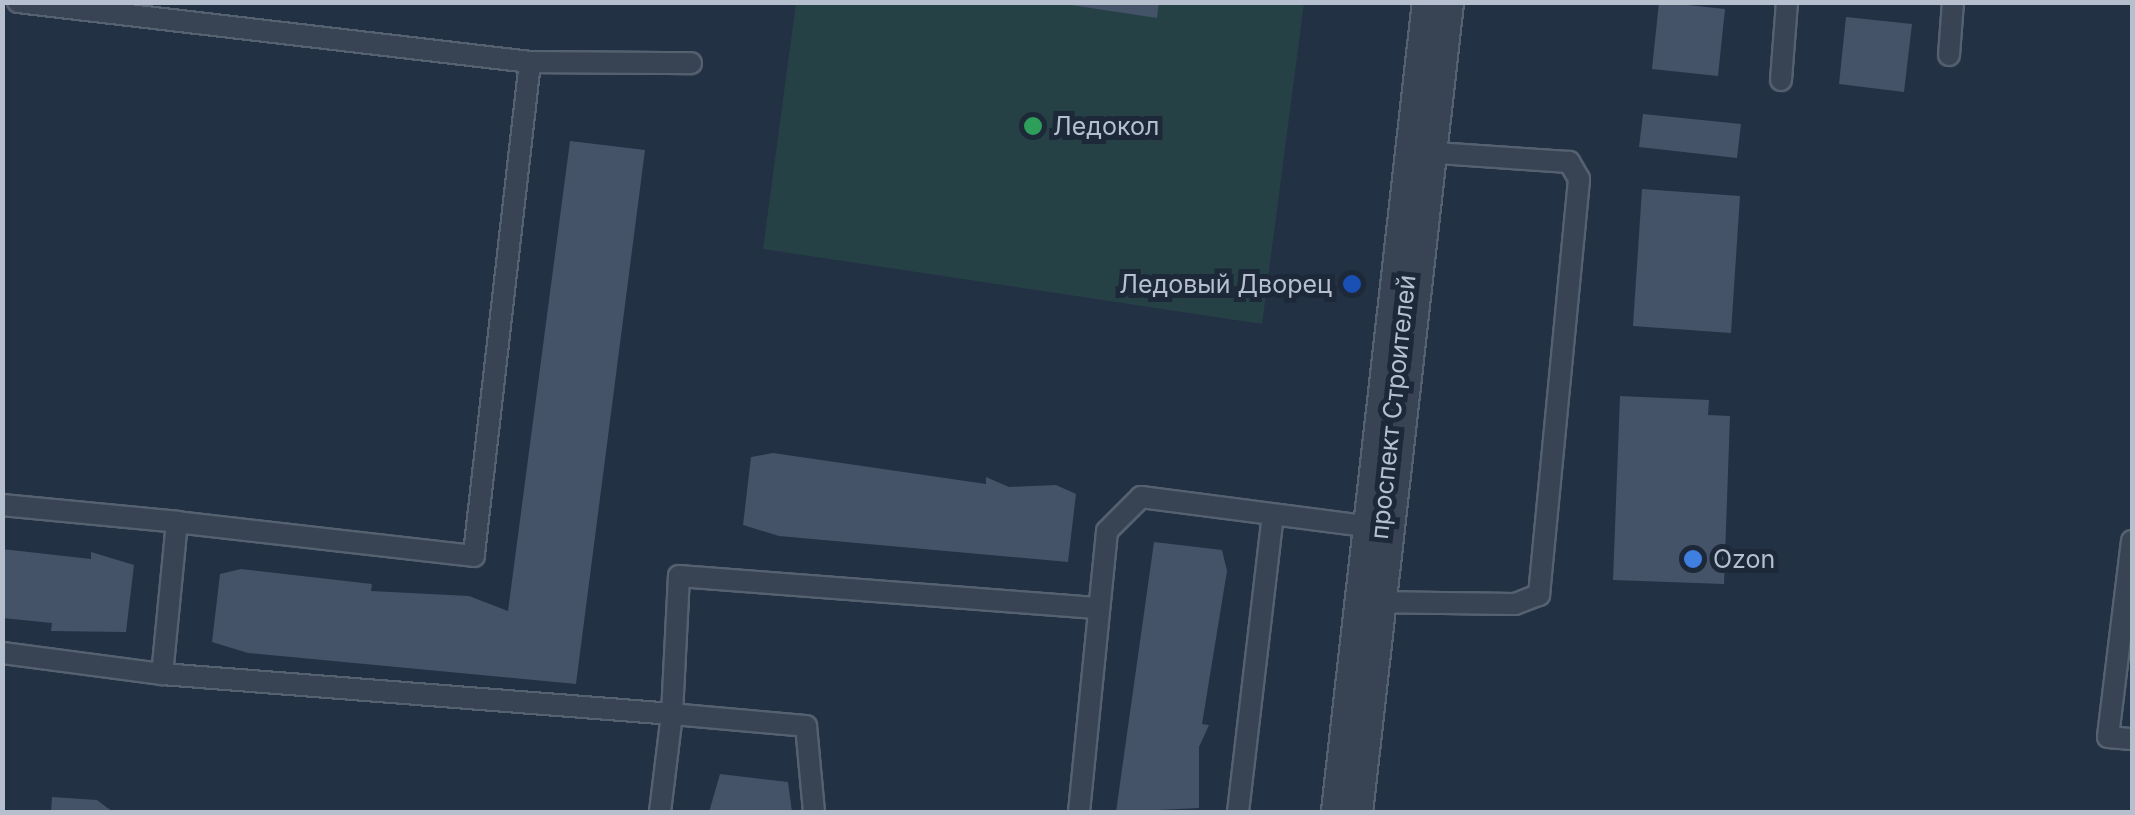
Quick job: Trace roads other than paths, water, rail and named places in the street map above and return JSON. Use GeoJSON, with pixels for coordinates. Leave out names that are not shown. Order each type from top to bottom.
{"type":"FeatureCollection","features":[{"type":"Feature","properties":{"kind":"street","name":"проспект Строителей"},"geometry":{"type":"LineString","coordinates":[[1348,812],[1438,2]]}},
{"type":"Feature","properties":{"kind":"lane"},"geometry":{"type":"LineString","coordinates":[[18,2],[530,62],[691,63]]}},
{"type":"Feature","properties":{"kind":"lane"},"geometry":{"type":"LineString","coordinates":[[1781,80],[1787,2]]}},
{"type":"Feature","properties":{"kind":"lane"},"geometry":{"type":"LineString","coordinates":[[1948,54],[1953,2]]}},
{"type":"Feature","properties":{"kind":"lane"},"geometry":{"type":"LineString","coordinates":[[2,504],[474,556],[530,62]]}},
{"type":"Feature","properties":{"kind":"lane"},"geometry":{"type":"LineString","coordinates":[[1371,602],[1515,604],[1538,595],[1579,179],[1568,162],[1421,152]]}},
{"type":"Feature","properties":{"kind":"lane"},"geometry":{"type":"LineString","coordinates":[[1079,812],[1107,531],[1142,497],[1380,528]]}},
{"type":"Feature","properties":{"kind":"lane"},"geometry":{"type":"LineString","coordinates":[[1238,812],[1273,516]]}},
{"type":"Feature","properties":{"kind":"lane"},"geometry":{"type":"LineString","coordinates":[[162,674],[177,522]]}},
{"type":"Feature","properties":{"kind":"lane"},"geometry":{"type":"LineString","coordinates":[[2132,541],[2108,737],[2132,739]]}},
{"type":"Feature","properties":{"kind":"lane"},"geometry":{"type":"LineString","coordinates":[[660,812],[672,714],[679,576],[1099,608]]}},
{"type":"Feature","properties":{"kind":"lane"},"geometry":{"type":"LineString","coordinates":[[2,654],[162,674],[806,726],[814,812]]}},
{"type":"Feature","properties":{"kind":"place","name":"Ледокол"},"geometry":{"type":"Point","coordinates":[1033,126]}},
{"type":"Feature","properties":{"kind":"place","name":"Ледовый Дворец"},"geometry":{"type":"Point","coordinates":[1352,284]}},
{"type":"Feature","properties":{"kind":"place","name":"Ozon"},"geometry":{"type":"Point","coordinates":[1693,559]}}]}
